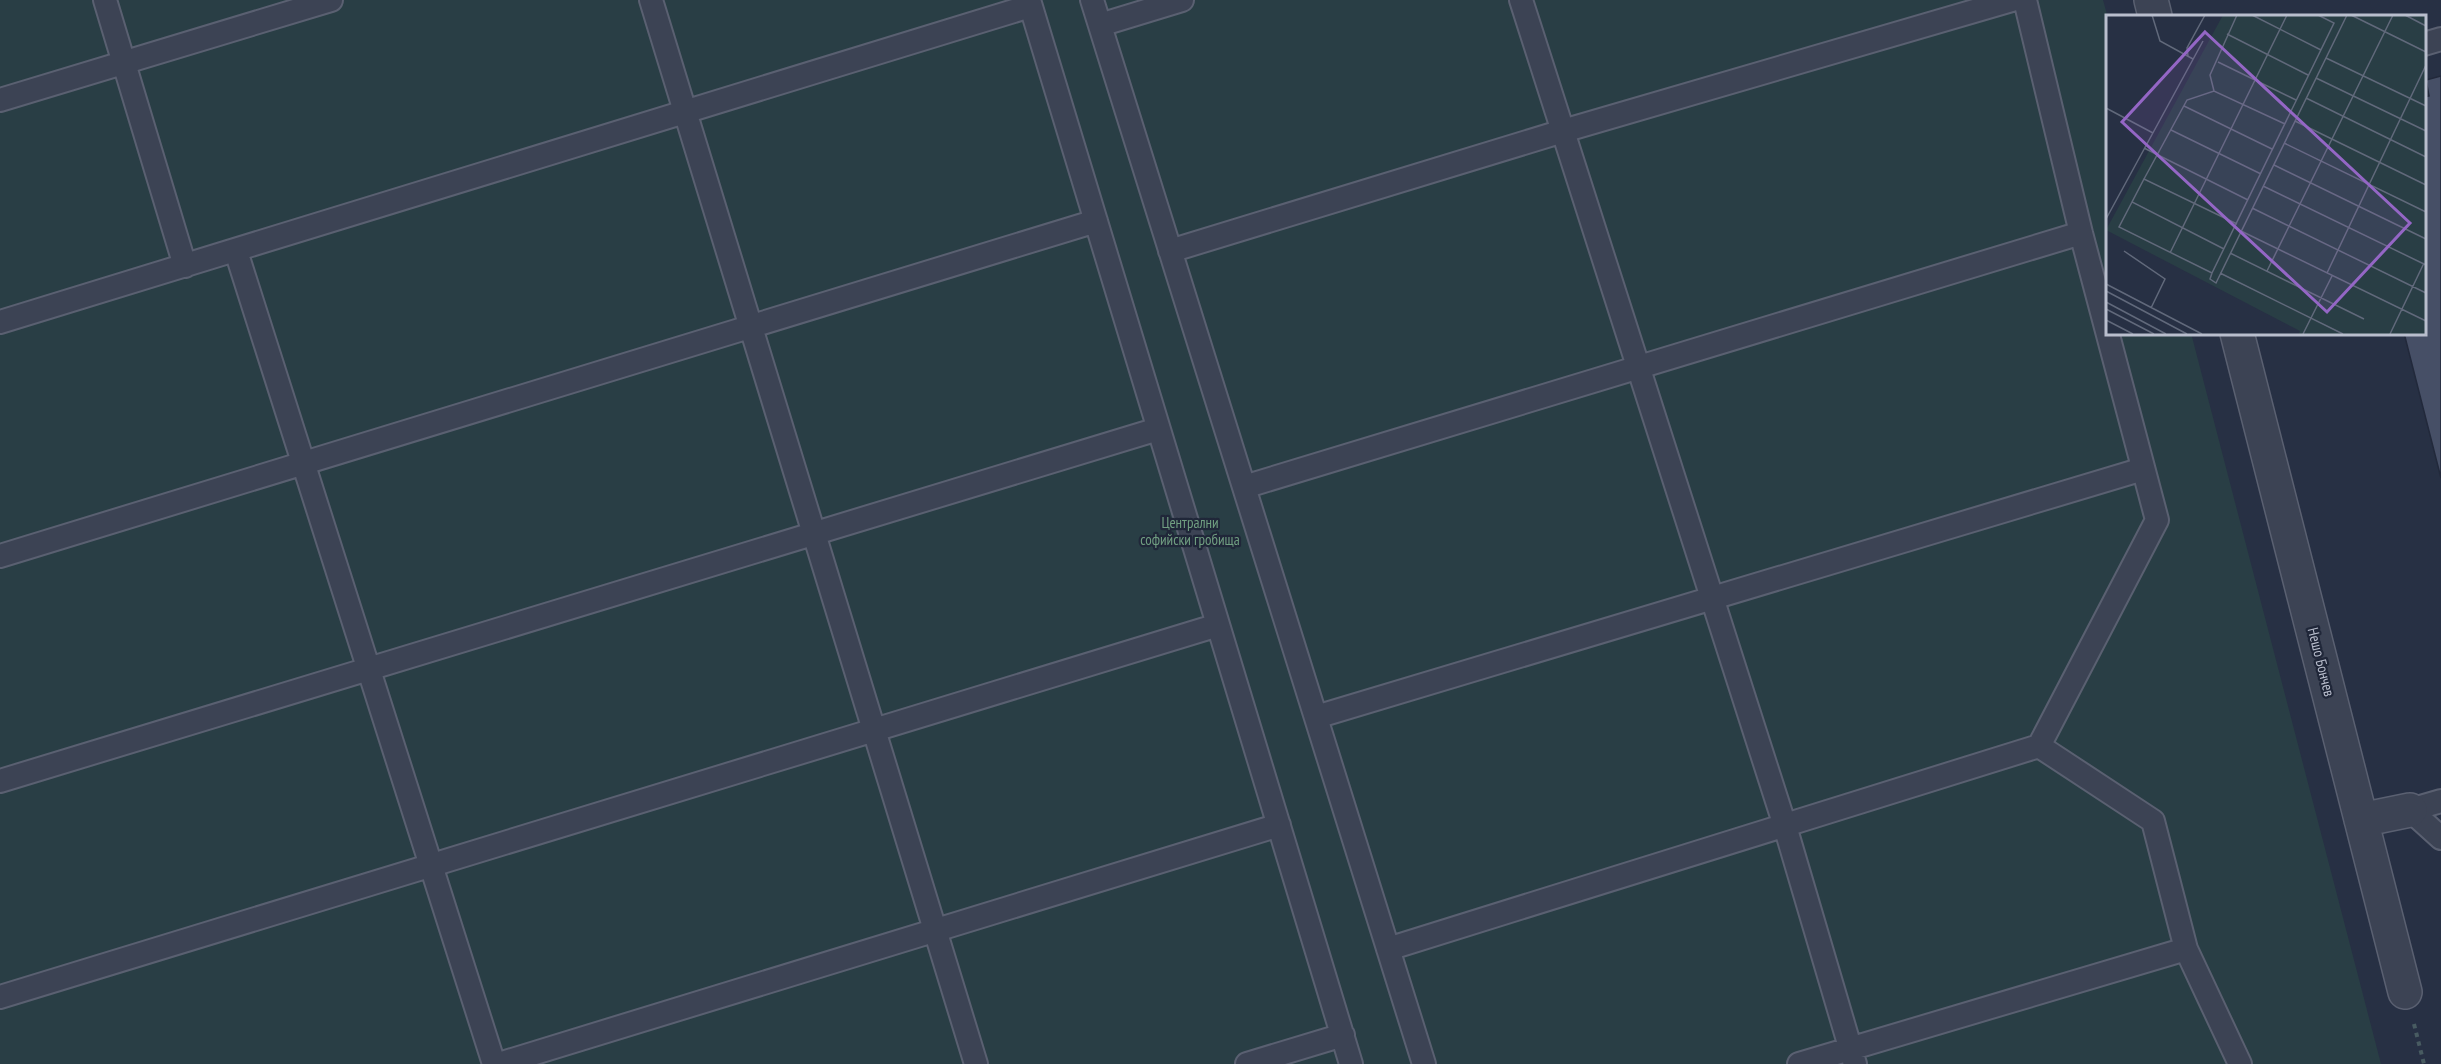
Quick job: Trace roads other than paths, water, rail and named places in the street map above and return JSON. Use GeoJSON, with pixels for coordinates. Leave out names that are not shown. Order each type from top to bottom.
{"type":"FeatureCollection","features":[{"type":"Feature","properties":{"kind":"street"},"geometry":{"type":"LineString","coordinates":[[2151,0],[2155,15]]}},
{"type":"Feature","properties":{"kind":"street","name":"Нешо Бончев"},"geometry":{"type":"LineString","coordinates":[[2236,334],[2405,992]]}},
{"type":"Feature","properties":{"kind":"street"},"geometry":{"type":"LineString","coordinates":[[2361,820],[2410,810]]}},
{"type":"Feature","properties":{"kind":"lane"},"geometry":{"type":"LineString","coordinates":[[105,0],[185,266]]}},
{"type":"Feature","properties":{"kind":"lane"},"geometry":{"type":"LineString","coordinates":[[0,100],[331,0]]}},
{"type":"Feature","properties":{"kind":"lane"},"geometry":{"type":"LineString","coordinates":[[651,0],[976,1064]]}},
{"type":"Feature","properties":{"kind":"lane"},"geometry":{"type":"LineString","coordinates":[[1092,0],[1424,1064]]}},
{"type":"Feature","properties":{"kind":"lane"},"geometry":{"type":"LineString","coordinates":[[1100,25],[1182,0]]}},
{"type":"Feature","properties":{"kind":"lane"},"geometry":{"type":"LineString","coordinates":[[1521,0],[1785,826],[1852,1056]]}},
{"type":"Feature","properties":{"kind":"lane"},"geometry":{"type":"LineString","coordinates":[[1170,251],[1563,131],[2012,0]]}},
{"type":"Feature","properties":{"kind":"lane"},"geometry":{"type":"LineString","coordinates":[[2025,0],[2106,327]]}},
{"type":"Feature","properties":{"kind":"lane"},"geometry":{"type":"LineString","coordinates":[[0,322],[685,112],[1030,3],[1351,1064]]}},
{"type":"Feature","properties":{"kind":"lane"},"geometry":{"type":"LineString","coordinates":[[2426,43],[2441,39]]}},
{"type":"Feature","properties":{"kind":"lane"},"geometry":{"type":"LineString","coordinates":[[0,556],[1096,221]]}},
{"type":"Feature","properties":{"kind":"lane"},"geometry":{"type":"LineString","coordinates":[[1244,487],[2081,233]]}},
{"type":"Feature","properties":{"kind":"lane"},"geometry":{"type":"LineString","coordinates":[[236,251],[494,1064]]}},
{"type":"Feature","properties":{"kind":"lane"},"geometry":{"type":"LineString","coordinates":[[1388,949],[2039,746],[2157,520],[2108,334]]}},
{"type":"Feature","properties":{"kind":"lane"},"geometry":{"type":"LineString","coordinates":[[0,781],[1158,429]]}},
{"type":"Feature","properties":{"kind":"lane"},"geometry":{"type":"LineString","coordinates":[[1316,717],[2144,469]]}},
{"type":"Feature","properties":{"kind":"lane"},"geometry":{"type":"LineString","coordinates":[[0,998],[1218,626]]}},
{"type":"Feature","properties":{"kind":"lane"},"geometry":{"type":"LineString","coordinates":[[2039,746],[2154,821],[2186,949],[2240,1064]]}},
{"type":"Feature","properties":{"kind":"lane"},"geometry":{"type":"LineString","coordinates":[[2410,810],[2441,801]]}},
{"type":"Feature","properties":{"kind":"lane"},"geometry":{"type":"LineString","coordinates":[[2410,810],[2441,838]]}},
{"type":"Feature","properties":{"kind":"lane"},"geometry":{"type":"LineString","coordinates":[[498,1064],[1279,825]]}},
{"type":"Feature","properties":{"kind":"lane"},"geometry":{"type":"LineString","coordinates":[[1799,1064],[1852,1056],[2186,949]]}},
{"type":"Feature","properties":{"kind":"lane"},"geometry":{"type":"LineString","coordinates":[[1247,1064],[1342,1035]]}},
{"type":"Feature","properties":{"kind":"park label","name":"Централни софийски гробища"},"geometry":{"type":"Point","coordinates":[1190,532]}}]}
